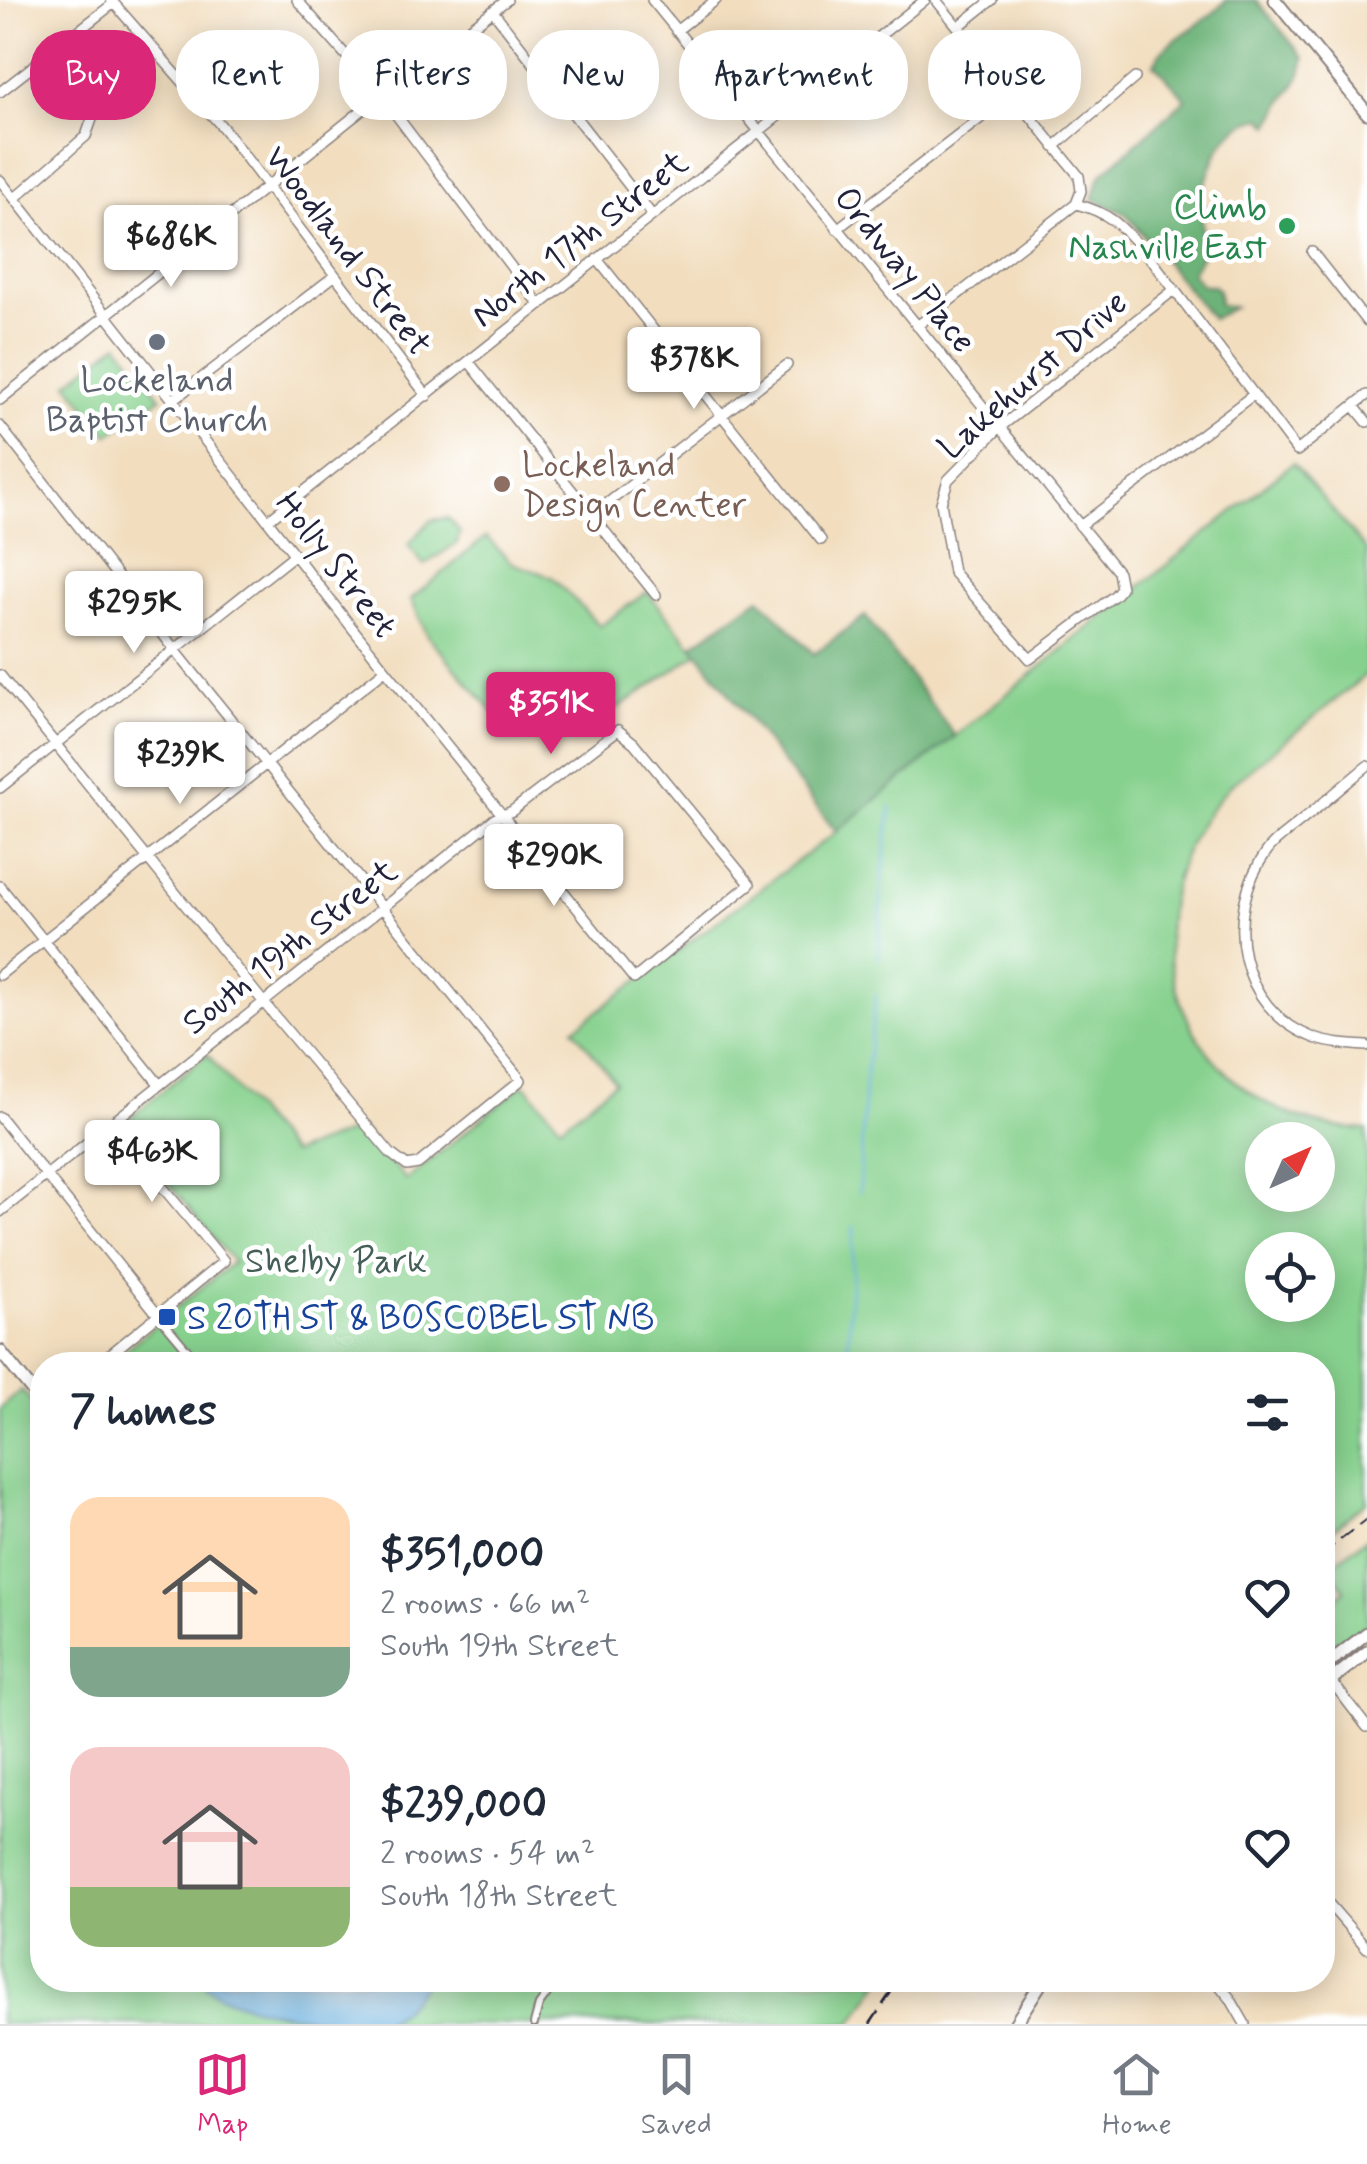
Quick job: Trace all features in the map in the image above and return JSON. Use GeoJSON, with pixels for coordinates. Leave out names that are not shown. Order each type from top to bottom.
{"type":"FeatureCollection","features":[{"type":"Feature","properties":{"kind":"street"},"geometry":{"type":"LineString","coordinates":[[297,0],[339,49]]}},
{"type":"Feature","properties":{"kind":"street","name":"Ordway Place"},"geometry":{"type":"LineString","coordinates":[[652,0],[1118,572]]}},
{"type":"Feature","properties":{"kind":"street"},"geometry":{"type":"LineString","coordinates":[[676,30],[716,0]]}},
{"type":"Feature","properties":{"kind":"street","name":"North 17th Street"},"geometry":{"type":"LineString","coordinates":[[268,520],[925,0]]}},
{"type":"Feature","properties":{"kind":"street"},"geometry":{"type":"LineString","coordinates":[[936,0],[958,28],[992,0]]}},
{"type":"Feature","properties":{"kind":"street"},"geometry":{"type":"LineString","coordinates":[[1275,0],[1367,113]]}},
{"type":"Feature","properties":{"kind":"street"},"geometry":{"type":"LineString","coordinates":[[0,92],[112,1]]}},
{"type":"Feature","properties":{"kind":"street","name":"Woodland Street"},"geometry":{"type":"LineString","coordinates":[[112,1],[136,30]]}},
{"type":"Feature","properties":{"kind":"street"},"geometry":{"type":"LineString","coordinates":[[466,30],[500,4],[652,215]]}},
{"type":"Feature","properties":{"kind":"street","name":"Woodland Street"},"geometry":{"type":"LineString","coordinates":[[156,53],[224,129],[427,396]]}},
{"type":"Feature","properties":{"kind":"street"},"geometry":{"type":"LineString","coordinates":[[1054,147],[1136,78]]}},
{"type":"Feature","properties":{"kind":"street"},"geometry":{"type":"LineString","coordinates":[[14,198],[86,136],[92,120]]}},
{"type":"Feature","properties":{"kind":"street"},"geometry":{"type":"LineString","coordinates":[[0,400],[351,120]]}},
{"type":"Feature","properties":{"kind":"street"},"geometry":{"type":"LineString","coordinates":[[398,120],[540,305]]}},
{"type":"Feature","properties":{"kind":"street"},"geometry":{"type":"LineString","coordinates":[[838,229],[978,120]]}},
{"type":"Feature","properties":{"kind":"street"},"geometry":{"type":"LineString","coordinates":[[916,326],[1076,204],[1082,183],[1033,120]]}},
{"type":"Feature","properties":{"kind":"street","name":"Holly Street"},"geometry":{"type":"LineString","coordinates":[[0,180],[634,979]]}},
{"type":"Feature","properties":{"kind":"street"},"geometry":{"type":"LineString","coordinates":[[1076,204],[1105,212],[1151,259],[1298,451],[1367,396]]}},
{"type":"Feature","properties":{"kind":"street"},"geometry":{"type":"LineString","coordinates":[[1312,252],[1367,322]]}},
{"type":"Feature","properties":{"kind":"street"},"geometry":{"type":"LineString","coordinates":[[597,259],[821,540]]}},
{"type":"Feature","properties":{"kind":"street"},"geometry":{"type":"LineString","coordinates":[[173,400],[333,276]]}},
{"type":"Feature","properties":{"kind":"street","name":"Lakehurst Drive"},"geometry":{"type":"LineString","coordinates":[[1118,572],[1121,588],[1115,595],[1030,660],[953,572],[941,503],[948,480],[1000,428],[1174,290]]}},
{"type":"Feature","properties":{"kind":"street","name":"Woodland Street"},"geometry":{"type":"LineString","coordinates":[[468,362],[656,595]]}},
{"type":"Feature","properties":{"kind":"street"},"geometry":{"type":"LineString","coordinates":[[592,515],[787,364]]}},
{"type":"Feature","properties":{"kind":"street"},"geometry":{"type":"LineString","coordinates":[[1080,526],[1253,395]]}},
{"type":"Feature","properties":{"kind":"street"},"geometry":{"type":"LineString","coordinates":[[1354,406],[1367,422]]}},
{"type":"Feature","properties":{"kind":"street"},"geometry":{"type":"LineString","coordinates":[[0,426],[174,650],[522,1080],[422,1162],[406,1166],[363,1125],[0,675]]}},
{"type":"Feature","properties":{"kind":"street"},"geometry":{"type":"LineString","coordinates":[[0,788],[294,554]]}},
{"type":"Feature","properties":{"kind":"street"},"geometry":{"type":"LineString","coordinates":[[0,975],[385,670]]}},
{"type":"Feature","properties":{"kind":"street","name":"South 19th Street"},"geometry":{"type":"LineString","coordinates":[[0,1212],[494,819],[618,730],[634,742],[750,884],[634,979]]}},
{"type":"Feature","properties":{"kind":"street"},"geometry":{"type":"LineString","coordinates":[[1367,766],[1268,848],[1244,902],[1239,932],[1244,964],[1256,986],[1291,1026],[1338,1044],[1367,1046]]}},
{"type":"Feature","properties":{"kind":"street"},"geometry":{"type":"LineString","coordinates":[[0,886],[159,1084]]}},
{"type":"Feature","properties":{"kind":"street"},"geometry":{"type":"LineString","coordinates":[[0,1117],[189,1352]]}},
{"type":"Feature","properties":{"kind":"street"},"geometry":{"type":"LineString","coordinates":[[110,1124],[224,1261],[112,1352]]}},
{"type":"Feature","properties":{"kind":"street"},"geometry":{"type":"LineString","coordinates":[[0,1351],[30,1388]]}},
{"type":"Feature","properties":{"kind":"street"},"geometry":{"type":"LineString","coordinates":[[1335,1658],[1367,1633]]}},
{"type":"Feature","properties":{"kind":"street"},"geometry":{"type":"LineString","coordinates":[[1335,1678],[1367,1652]]}},
{"type":"Feature","properties":{"kind":"street"},"geometry":{"type":"LineString","coordinates":[[1335,1693],[1367,1728]]}},
{"type":"Feature","properties":{"kind":"street"},"geometry":{"type":"LineString","coordinates":[[1335,1911],[1367,1948]]}},
{"type":"Feature","properties":{"kind":"street"},"geometry":{"type":"LineString","coordinates":[[534,2024],[539,2005],[548,1992]]}},
{"type":"Feature","properties":{"kind":"street"},"geometry":{"type":"LineString","coordinates":[[1015,2024],[1035,1992]]}},
{"type":"Feature","properties":{"kind":"street"},"geometry":{"type":"LineString","coordinates":[[1225,1992],[1246,2024]]}},
{"type":"Feature","properties":{"kind":"green space"},"geometry":{"type":"Polygon","coordinates":[[[1226,0],[1256,0],[1304,58],[1299,78],[1270,125],[1262,118],[1235,130],[1219,150],[1208,175],[1199,203],[1206,207],[1202,255],[1191,273],[1202,285],[1214,286],[1219,305],[1234,307],[1212,319],[1126,214],[1093,199],[1100,176],[1186,99],[1154,64],[1159,55],[1226,0]]]}},
{"type":"Feature","properties":{"kind":"green space"},"geometry":{"type":"Polygon","coordinates":[[[118,343],[161,398],[108,435],[68,383],[118,343]]]}},
{"type":"Feature","properties":{"kind":"green space","name":"Shelby Park"},"geometry":{"type":"Polygon","coordinates":[[[1293,463],[1367,551],[1367,674],[1231,785],[1193,837],[1173,894],[1169,951],[1182,1005],[1209,1053],[1249,1092],[1303,1119],[1320,1122],[1245,1122],[1245,1212],[1335,1212],[1335,1124],[1367,1130],[1367,1502],[1335,1527],[1335,1352],[122,1352],[233,1262],[121,1125],[207,1054],[291,1154],[361,1128],[406,1180],[524,1084],[561,1126],[615,1082],[574,1029],[836,832],[1293,463]]]}},
{"type":"Feature","properties":{"kind":"green space"},"geometry":{"type":"Polygon","coordinates":[[[448,518],[460,532],[457,543],[424,565],[408,545],[431,520],[448,518]]]}},
{"type":"Feature","properties":{"kind":"green space"},"geometry":{"type":"Polygon","coordinates":[[[486,537],[512,563],[552,577],[600,626],[647,592],[698,653],[620,707],[571,708],[538,726],[512,734],[428,636],[411,599],[486,537]]]}},
{"type":"Feature","properties":{"kind":"green space"},"geometry":{"type":"Polygon","coordinates":[[[760,598],[814,654],[865,616],[955,736],[836,832],[692,645],[760,598]]]}},
{"type":"Feature","properties":{"kind":"green space"},"geometry":{"type":"Polygon","coordinates":[[[22,1390],[30,1400],[30,1992],[873,1992],[852,2024],[0,2024],[0,1409],[22,1390]]]}},
{"type":"Feature","properties":{"kind":"green space"},"geometry":{"type":"Polygon","coordinates":[[[1367,1538],[1367,1624],[1335,1649],[1335,1599],[1345,1590],[1335,1576],[1335,1562],[1367,1538]]]}},
{"type":"Feature","properties":{"kind":"water"},"geometry":{"type":"Polygon","coordinates":[[[216,1992],[418,1992],[395,2015],[381,2022],[285,2014],[216,1992]]]}},
{"type":"Feature","properties":{"kind":"waterway"},"geometry":{"type":"LineString","coordinates":[[879,959],[881,890],[891,807]]}},
{"type":"Feature","properties":{"kind":"waterway"},"geometry":{"type":"LineString","coordinates":[[859,1192],[865,1084],[876,995]]}},
{"type":"Feature","properties":{"kind":"waterway"},"geometry":{"type":"LineString","coordinates":[[848,1352],[854,1227]]}},
{"type":"Feature","properties":{"kind":"railway"},"geometry":{"type":"LineString","coordinates":[[1335,1544],[1367,1519]]}},
{"type":"Feature","properties":{"kind":"railway"},"geometry":{"type":"LineString","coordinates":[[870,2024],[891,1992]]}},
{"type":"Feature","properties":{"kind":"place","name":"Climb Nashville East"},"geometry":{"type":"Point","coordinates":[1287,226]}},
{"type":"Feature","properties":{"kind":"place","name":"Lockeland Baptist Church"},"geometry":{"type":"Point","coordinates":[157,342]}},
{"type":"Feature","properties":{"kind":"place","name":"Lockeland Design Center"},"geometry":{"type":"Point","coordinates":[502,484]}},
{"type":"Feature","properties":{"kind":"place","name":"S 20TH ST & BOSCOBEL ST NB"},"geometry":{"type":"Point","coordinates":[167,1317]}}]}
